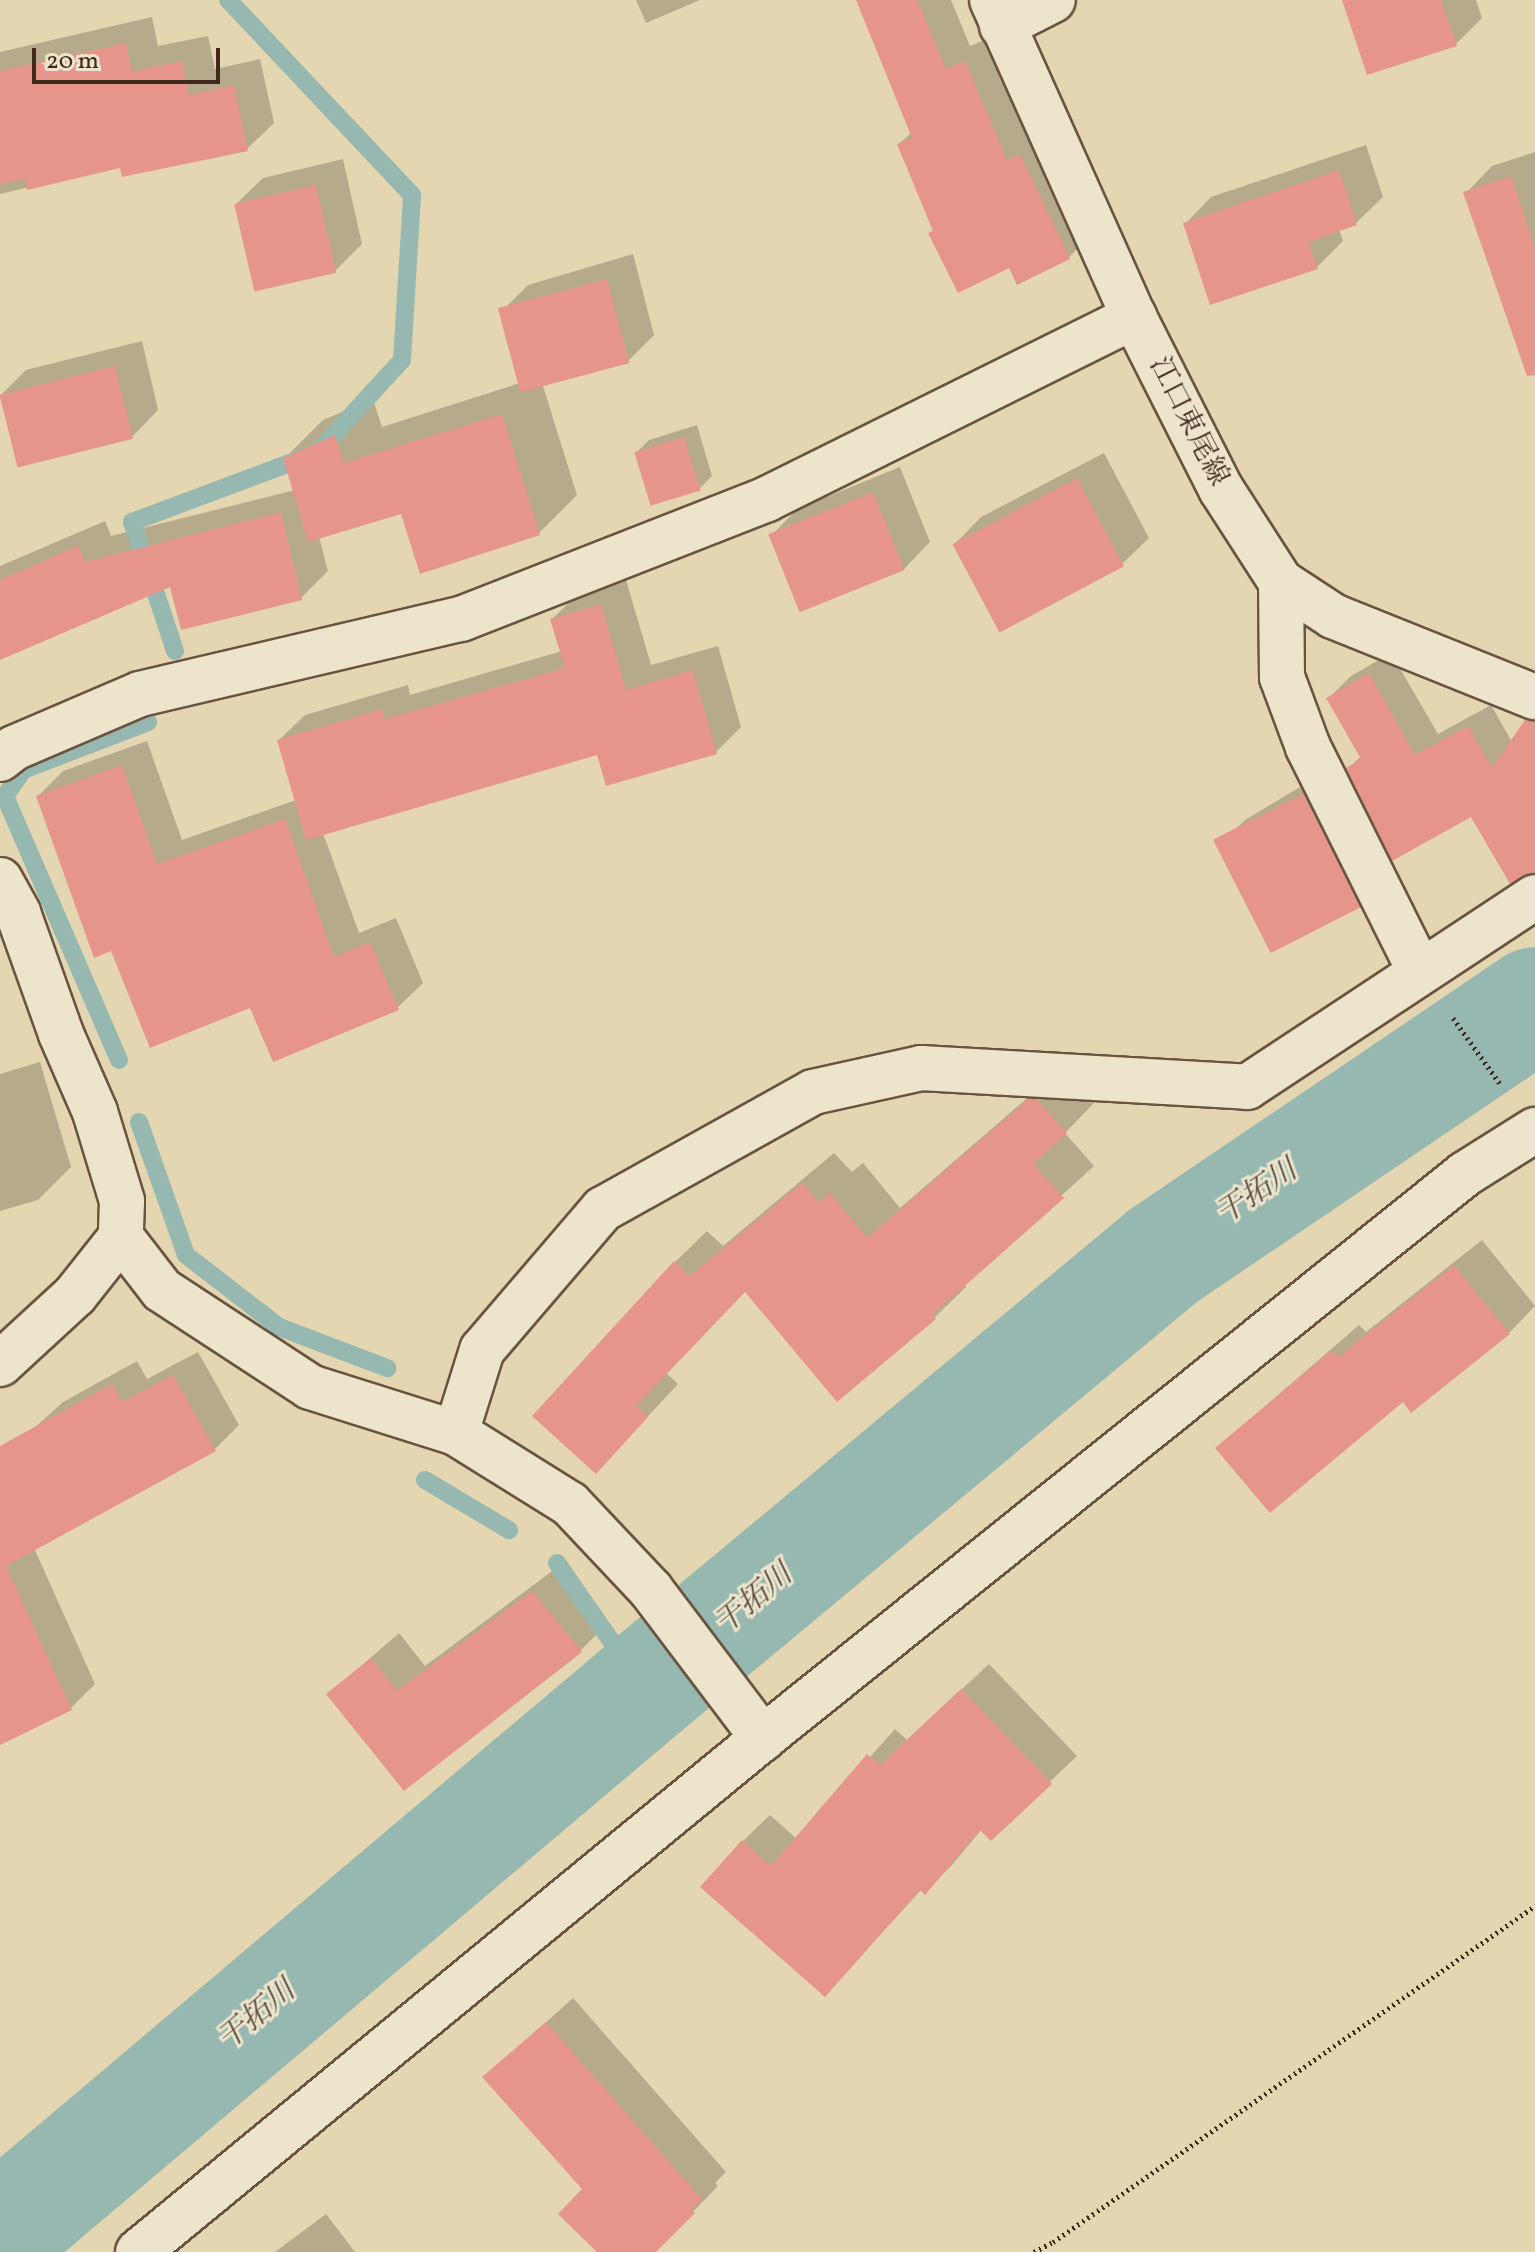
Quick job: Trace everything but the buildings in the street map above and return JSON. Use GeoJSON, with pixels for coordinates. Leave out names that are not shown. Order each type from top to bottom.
{"type":"FeatureCollection","features":[{"type":"Feature","properties":{"kind":"street"},"geometry":{"type":"LineString","coordinates":[[997,13],[1053,0]]}},
{"type":"Feature","properties":{"kind":"street","name":"江口東尾線"},"geometry":{"type":"LineString","coordinates":[[997,13],[1134,317],[1221,489],[1281,582],[1333,616],[1535,697]]}},
{"type":"Feature","properties":{"kind":"street"},"geometry":{"type":"LineString","coordinates":[[0,759],[14,748],[140,694],[461,619],[767,499],[1134,317]]}},
{"type":"Feature","properties":{"kind":"street"},"geometry":{"type":"LineString","coordinates":[[1281,582],[1282,677],[1308,747],[1420,972]]}},
{"type":"Feature","properties":{"kind":"street"},"geometry":{"type":"LineString","coordinates":[[0,880],[18,913],[61,1034],[95,1112],[122,1201],[121,1237],[75,1295],[0,1364]]}},
{"type":"Feature","properties":{"kind":"street"},"geometry":{"type":"LineString","coordinates":[[456,1433],[482,1350],[603,1209],[813,1092],[921,1068],[1247,1087],[1535,897]]}},
{"type":"Feature","properties":{"kind":"street"},"geometry":{"type":"LineString","coordinates":[[138,2252],[763,1738],[1465,1174],[1535,1130]]}},
{"type":"Feature","properties":{"kind":"street"},"geometry":{"type":"LineString","coordinates":[[121,1237],[162,1290],[310,1387],[456,1433],[570,1504],[651,1590],[763,1738]]}},
{"type":"Feature","properties":{"kind":"path"},"geometry":{"type":"LineString","coordinates":[[1420,972],[1504,1088]]}},
{"type":"Feature","properties":{"kind":"path"},"geometry":{"type":"LineString","coordinates":[[1034,2252],[1066,2233],[1535,1906]]}},
{"type":"Feature","properties":{"kind":"waterway"},"geometry":{"type":"LineString","coordinates":[[175,651],[132,522],[317,453],[402,360],[412,195],[228,0]]}},
{"type":"Feature","properties":{"kind":"waterway"},"geometry":{"type":"LineString","coordinates":[[119,1060],[5,796],[23,770],[148,722]]}},
{"type":"Feature","properties":{"kind":"waterway","name":"干拓川"},"geometry":{"type":"LineString","coordinates":[[0,2232],[644,1688],[1163,1256],[1535,1004]]}},
{"type":"Feature","properties":{"kind":"waterway"},"geometry":{"type":"LineString","coordinates":[[139,1122],[186,1255],[279,1327],[387,1368]]}},
{"type":"Feature","properties":{"kind":"waterway"},"geometry":{"type":"LineString","coordinates":[[425,1480],[509,1530]]}},
{"type":"Feature","properties":{"kind":"waterway"},"geometry":{"type":"LineString","coordinates":[[557,1563],[644,1688]]}}]}
